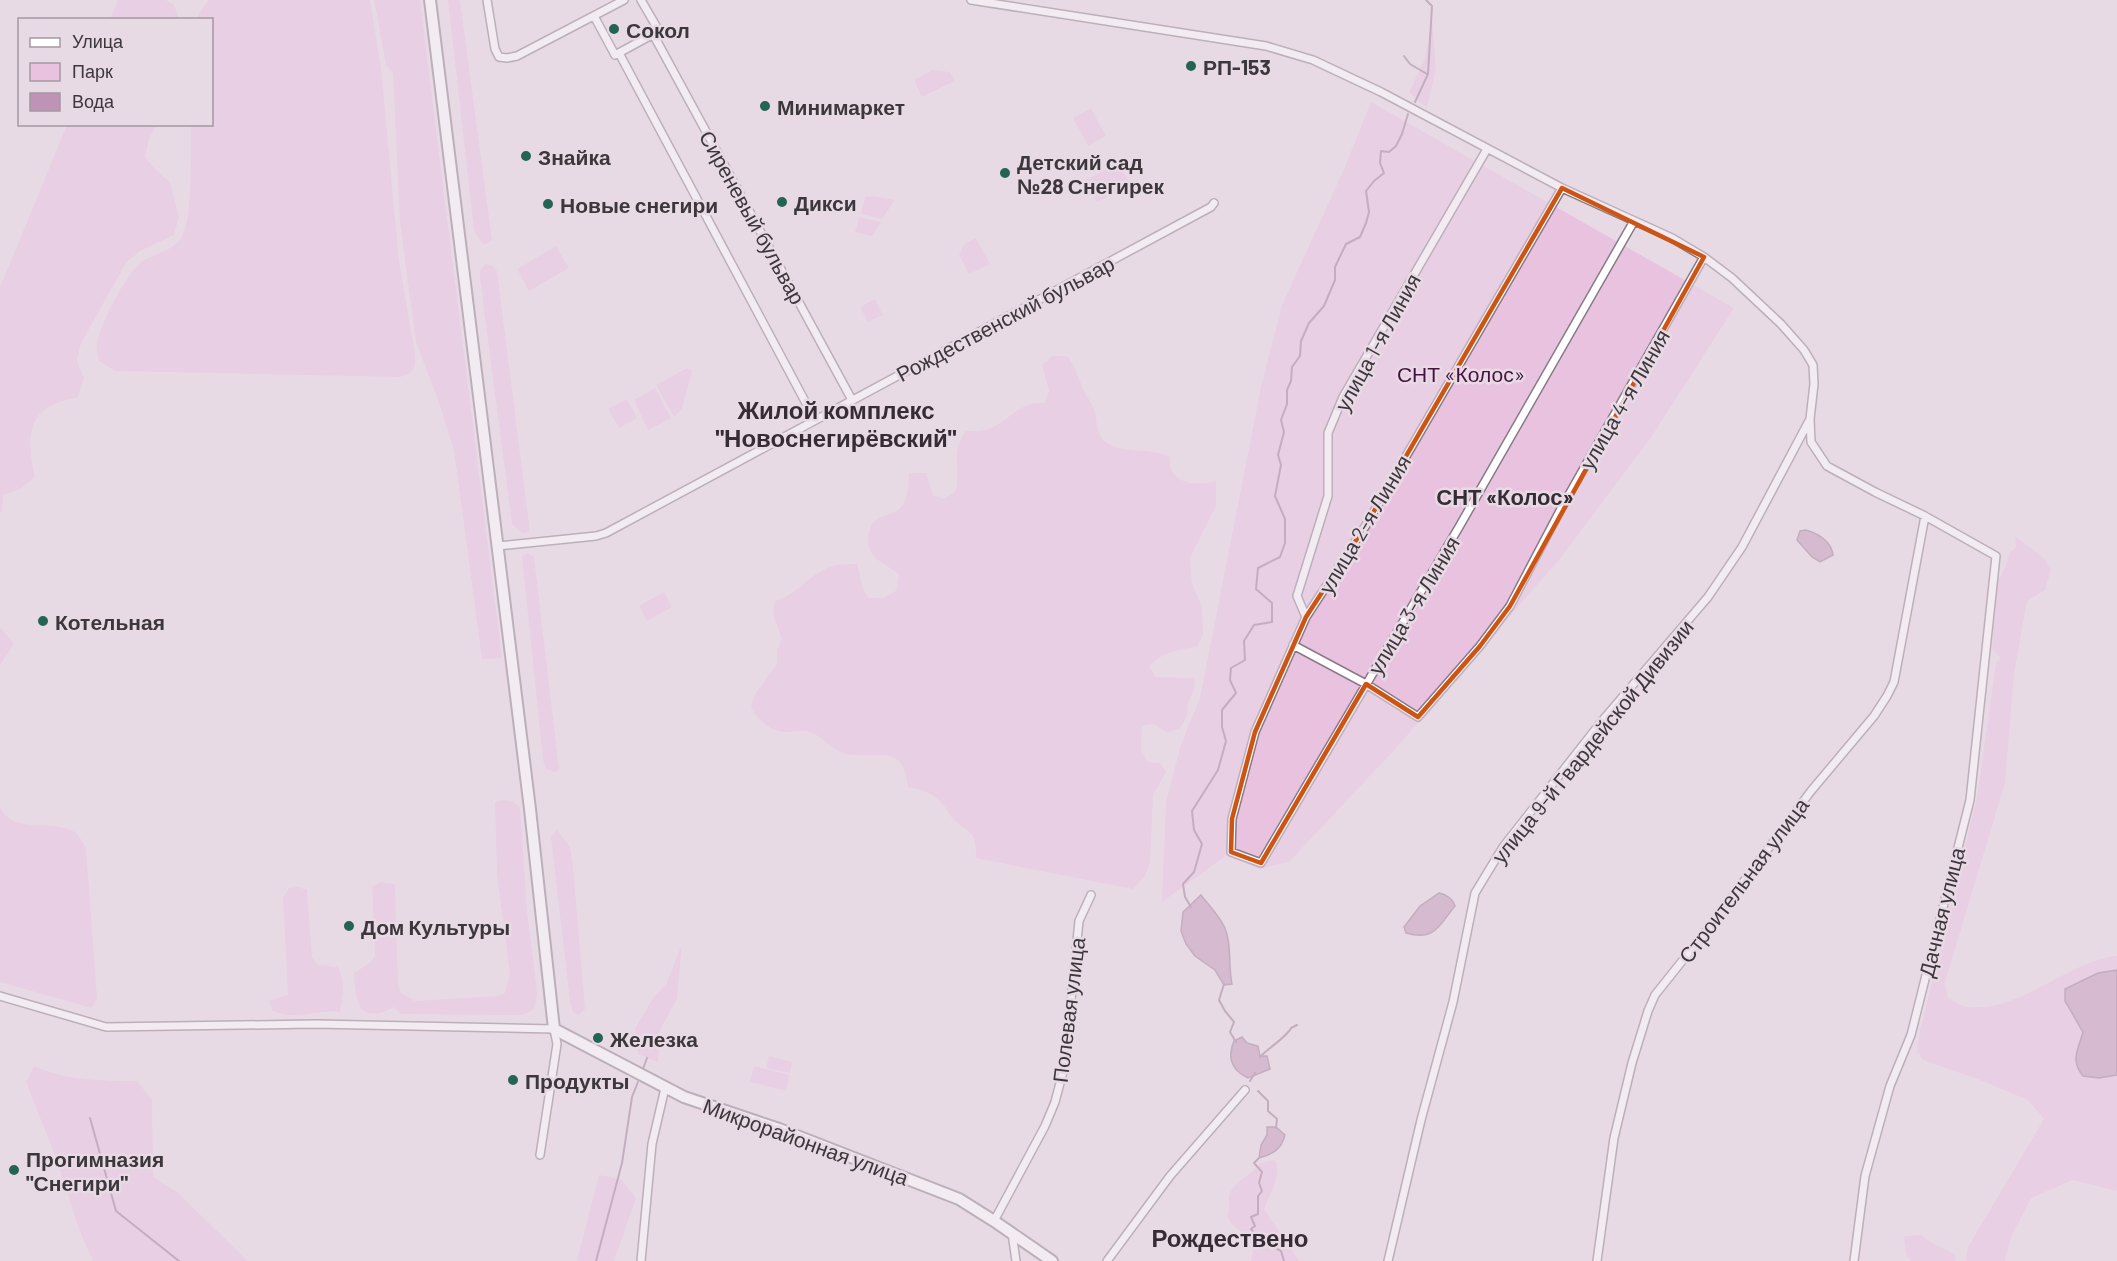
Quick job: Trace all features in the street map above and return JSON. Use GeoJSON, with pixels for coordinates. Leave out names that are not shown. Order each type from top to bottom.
{"type":"FeatureCollection","features":[{"type":"Feature","properties":{"kind":"street"},"geometry":{"type":"LineString","coordinates":[[430,0],[557,1044],[540,1155]]}},
{"type":"Feature","properties":{"kind":"street"},"geometry":{"type":"LineString","coordinates":[[487,0],[495,49],[499,57],[507,58],[517,56],[624,0]]}},
{"type":"Feature","properties":{"kind":"street","name":"Сиреневый бульвар"},"geometry":{"type":"LineString","coordinates":[[641,0],[852,400]]}},
{"type":"Feature","properties":{"kind":"street"},"geometry":{"type":"LineString","coordinates":[[970,0],[1266,46],[1313,60],[1382,92],[1562,188],[1672,238],[1704,256],[1732,278],[1781,324],[1804,350],[1813,365],[1811,441],[1827,466],[1925,516]]}},
{"type":"Feature","properties":{"kind":"street","name":"Сиреневый бульвар"},"geometry":{"type":"LineString","coordinates":[[594,16],[617,54],[815,420]]}},
{"type":"Feature","properties":{"kind":"street"},"geometry":{"type":"LineString","coordinates":[[617,54],[656,32]]}},
{"type":"Feature","properties":{"kind":"street","name":"улица 1-я Линия"},"geometry":{"type":"LineString","coordinates":[[1306,617],[1297,596],[1328,496],[1328,433],[1343,397],[1487,149]]}},
{"type":"Feature","properties":{"kind":"street","name":"улица 2-я Линия"},"geometry":{"type":"LineString","coordinates":[[1262,863],[1231,852],[1232,819],[1255,732],[1293,645],[1306,617],[1366,525],[1562,188]]}},
{"type":"Feature","properties":{"kind":"street","name":"Рождественский бульвар"},"geometry":{"type":"LineString","coordinates":[[498,546],[606,533],[1211,207],[1214,203]]}},
{"type":"Feature","properties":{"kind":"street","name":"улица 3-я Линия"},"geometry":{"type":"LineString","coordinates":[[1262,863],[1459,527],[1634,221]]}},
{"type":"Feature","properties":{"kind":"street","name":"улица 4-я Линия"},"geometry":{"type":"LineString","coordinates":[[1366,684],[1418,717],[1480,645],[1510,606],[1562,507],[1704,256]]}},
{"type":"Feature","properties":{"kind":"street","name":"улица 9-й Гвардейской Дивизии"},"geometry":{"type":"LineString","coordinates":[[1388,1261],[1421,1120],[1453,1002],[1475,892],[1503,848],[1602,721],[1708,597],[1742,547],[1810,419]]}},
{"type":"Feature","properties":{"kind":"street","name":"Дачная улица"},"geometry":{"type":"LineString","coordinates":[[1854,1261],[1865,1176],[1890,1086],[1911,1035],[1970,800],[1996,556],[1925,516]]}},
{"type":"Feature","properties":{"kind":"street","name":"Строительная улица"},"geometry":{"type":"LineString","coordinates":[[1597,1261],[1614,1138],[1632,1063],[1654,995],[1718,916],[1811,791],[1874,716],[1887,696],[1894,682],[1925,516]]}},
{"type":"Feature","properties":{"kind":"street"},"geometry":{"type":"LineString","coordinates":[[1293,645],[1366,684]]}},
{"type":"Feature","properties":{"kind":"street","name":"Полевая улица"},"geometry":{"type":"LineString","coordinates":[[994,1221],[1045,1126],[1055,1102],[1064,1068],[1079,921],[1091,895]]}},
{"type":"Feature","properties":{"kind":"street"},"geometry":{"type":"LineString","coordinates":[[0,996],[106,1027],[315,1024],[554,1029]]}},
{"type":"Feature","properties":{"kind":"street","name":"Микрорайонная улица"},"geometry":{"type":"LineString","coordinates":[[554,1029],[665,1088],[959,1198],[1052,1261]]}},
{"type":"Feature","properties":{"kind":"street"},"geometry":{"type":"LineString","coordinates":[[641,1261],[652,1144],[665,1088]]}},
{"type":"Feature","properties":{"kind":"street"},"geometry":{"type":"LineString","coordinates":[[1107,1261],[1170,1176],[1245,1090]]}},
{"type":"Feature","properties":{"kind":"street"},"geometry":{"type":"LineString","coordinates":[[1012,1233],[1016,1261]]}},
{"type":"Feature","properties":{"kind":"highlighted area"},"geometry":{"type":"Polygon","coordinates":[[[1562,188],[1704,257],[1510,606],[1480,646],[1418,717],[1366,684],[1261,863],[1231,852],[1232,819],[1255,732],[1306,617],[1366,525],[1562,188]]]}},
{"type":"Feature","properties":{"kind":"green space"},"geometry":{"type":"Polygon","coordinates":[[[118,0],[166,0],[174,5],[179,18],[110,18],[118,0]]]}},
{"type":"Feature","properties":{"kind":"green space"},"geometry":{"type":"Polygon","coordinates":[[[209,0],[370,0],[381,68],[399,261],[415,354],[412,372],[400,377],[115,371],[99,361],[97,345],[99,334],[128,278],[141,262],[175,245],[183,235],[186,225],[190,197],[191,126],[213,126],[213,18],[197,18],[209,0]]]}},
{"type":"Feature","properties":{"kind":"green space"},"geometry":{"type":"Polygon","coordinates":[[[374,0],[420,0],[502,658],[482,659],[454,450],[416,342],[400,223],[393,73],[386,65],[374,0]]]}},
{"type":"Feature","properties":{"kind":"green space"},"geometry":{"type":"Polygon","coordinates":[[[448,0],[460,0],[492,240],[484,245],[474,231],[448,0]]]}},
{"type":"Feature","properties":{"kind":"green space"},"geometry":{"type":"Polygon","coordinates":[[[1432,19],[1436,68],[1427,108],[1409,92],[1425,59],[1432,19]]]}},
{"type":"Feature","properties":{"kind":"green space"},"geometry":{"type":"Polygon","coordinates":[[[932,70],[950,72],[955,81],[922,97],[914,80],[932,70]]]}},
{"type":"Feature","properties":{"kind":"green space","name":"СНТ «Колос»"},"geometry":{"type":"Polygon","coordinates":[[[1371,102],[1734,308],[1652,436],[1563,555],[1398,746],[1290,861],[1259,869],[1227,855],[1162,902],[1166,802],[1181,744],[1200,698],[1261,387],[1282,305],[1344,169],[1371,102]]]}},
{"type":"Feature","properties":{"kind":"green space"},"geometry":{"type":"Polygon","coordinates":[[[1091,108],[1106,136],[1088,146],[1073,118],[1091,108]]]}},
{"type":"Feature","properties":{"kind":"green space"},"geometry":{"type":"Polygon","coordinates":[[[67,126],[156,126],[149,139],[145,157],[170,182],[179,217],[174,235],[140,251],[126,263],[81,343],[77,361],[84,378],[78,397],[51,406],[37,417],[30,442],[35,477],[20,489],[3,495],[2,513],[0,512],[0,287],[67,126]]]}},
{"type":"Feature","properties":{"kind":"green space"},"geometry":{"type":"Polygon","coordinates":[[[1118,163],[1131,185],[1097,202],[1086,180],[1118,163]]]}},
{"type":"Feature","properties":{"kind":"green space"},"geometry":{"type":"Polygon","coordinates":[[[865,197],[895,200],[882,219],[861,214],[865,197]]]}},
{"type":"Feature","properties":{"kind":"green space"},"geometry":{"type":"Polygon","coordinates":[[[859,217],[881,222],[872,236],[855,232],[859,217]]]}},
{"type":"Feature","properties":{"kind":"green space"},"geometry":{"type":"Polygon","coordinates":[[[976,238],[990,264],[969,274],[959,255],[964,244],[976,238]]]}},
{"type":"Feature","properties":{"kind":"green space"},"geometry":{"type":"Polygon","coordinates":[[[556,246],[569,268],[529,291],[517,269],[556,246]]]}},
{"type":"Feature","properties":{"kind":"green space"},"geometry":{"type":"Polygon","coordinates":[[[485,264],[492,265],[497,271],[529,524],[529,531],[523,534],[512,524],[480,279],[480,270],[485,264]]]}},
{"type":"Feature","properties":{"kind":"green space"},"geometry":{"type":"Polygon","coordinates":[[[875,299],[883,315],[868,322],[860,307],[875,299]]]}},
{"type":"Feature","properties":{"kind":"green space"},"geometry":{"type":"Polygon","coordinates":[[[1052,356],[1067,356],[1070,360],[1093,407],[1103,440],[1115,447],[1155,452],[1170,457],[1172,471],[1186,482],[1198,484],[1216,481],[1216,506],[1190,558],[1192,584],[1202,606],[1203,635],[1197,647],[1165,654],[1149,667],[1156,677],[1195,678],[1194,691],[1188,702],[1187,717],[1180,728],[1167,733],[1154,724],[1142,726],[1141,750],[1148,762],[1160,763],[1166,772],[1153,795],[1150,863],[1144,877],[1133,889],[976,858],[975,841],[971,833],[952,818],[937,798],[908,787],[901,763],[895,758],[846,754],[836,750],[810,732],[777,731],[760,719],[751,707],[755,694],[777,664],[777,650],[782,639],[773,614],[775,601],[791,594],[817,573],[842,564],[857,564],[862,586],[869,598],[884,598],[897,590],[899,574],[878,560],[870,551],[868,538],[872,524],[903,504],[908,492],[909,473],[926,473],[933,495],[944,499],[956,491],[957,453],[961,438],[966,431],[988,429],[1021,408],[1044,403],[1049,391],[1042,365],[1052,356]]]}},
{"type":"Feature","properties":{"kind":"green space"},"geometry":{"type":"Polygon","coordinates":[[[687,368],[692,371],[682,409],[674,417],[656,385],[687,368]]]}},
{"type":"Feature","properties":{"kind":"green space"},"geometry":{"type":"Polygon","coordinates":[[[655,388],[671,418],[648,430],[634,400],[655,388]]]}},
{"type":"Feature","properties":{"kind":"green space"},"geometry":{"type":"Polygon","coordinates":[[[627,399],[637,418],[619,428],[608,409],[627,399]]]}},
{"type":"Feature","properties":{"kind":"green space"},"geometry":{"type":"Polygon","coordinates":[[[2015,536],[2044,558],[2051,570],[2045,590],[2027,601],[2014,674],[2005,783],[1945,982],[1948,998],[1966,1007],[1988,1006],[2025,995],[2079,967],[2117,956],[2117,970],[2098,973],[2065,989],[2065,1001],[2083,1032],[2075,1057],[2099,1078],[2117,1075],[2117,1191],[2073,1180],[2031,1198],[2011,1237],[2005,1261],[1966,1261],[1968,1247],[2044,1119],[2028,1100],[1923,1060],[1917,1051],[1977,798],[1996,663],[2001,658],[1992,649],[1996,586],[2009,553],[2016,547],[2015,536]]]}},
{"type":"Feature","properties":{"kind":"green space"},"geometry":{"type":"Polygon","coordinates":[[[528,553],[534,557],[559,769],[556,772],[546,769],[543,760],[522,556],[528,553]]]}},
{"type":"Feature","properties":{"kind":"green space"},"geometry":{"type":"Polygon","coordinates":[[[664,592],[672,607],[647,621],[639,606],[664,592]]]}},
{"type":"Feature","properties":{"kind":"green space"},"geometry":{"type":"Polygon","coordinates":[[[0,627],[14,644],[0,665],[0,627]]]}},
{"type":"Feature","properties":{"kind":"green space"},"geometry":{"type":"Polygon","coordinates":[[[513,801],[520,808],[527,910],[537,991],[534,1008],[528,1013],[519,1015],[401,1014],[394,1007],[373,1014],[366,1012],[358,1002],[354,973],[370,963],[375,956],[372,887],[380,882],[395,884],[400,992],[415,1001],[497,996],[505,993],[510,973],[497,875],[495,802],[513,801]]]}},
{"type":"Feature","properties":{"kind":"green space"},"geometry":{"type":"Polygon","coordinates":[[[0,807],[7,816],[24,824],[55,826],[75,832],[86,848],[97,998],[92,1008],[0,982],[0,807]]]}},
{"type":"Feature","properties":{"kind":"green space"},"geometry":{"type":"Polygon","coordinates":[[[557,830],[570,847],[573,866],[585,1009],[579,1015],[573,1012],[570,1002],[551,837],[557,830]]]}},
{"type":"Feature","properties":{"kind":"green space"},"geometry":{"type":"Polygon","coordinates":[[[298,887],[307,890],[312,957],[318,965],[338,967],[341,973],[343,989],[340,1012],[288,1015],[272,1010],[269,1001],[288,995],[283,898],[289,888],[298,887]]]}},
{"type":"Feature","properties":{"kind":"green space"},"geometry":{"type":"Polygon","coordinates":[[[682,944],[677,999],[660,1030],[658,1062],[638,1054],[635,1029],[653,998],[666,984],[682,944]]]}},
{"type":"Feature","properties":{"kind":"green space"},"geometry":{"type":"Polygon","coordinates":[[[769,1056],[792,1062],[790,1073],[766,1068],[769,1056]]]}},
{"type":"Feature","properties":{"kind":"green space"},"geometry":{"type":"Polygon","coordinates":[[[34,1066],[71,1077],[137,1081],[152,1100],[153,1177],[177,1192],[248,1261],[93,1261],[80,1232],[56,1158],[26,1082],[34,1066]]]}},
{"type":"Feature","properties":{"kind":"green space"},"geometry":{"type":"Polygon","coordinates":[[[754,1066],[790,1075],[786,1091],[750,1082],[754,1066]]]}},
{"type":"Feature","properties":{"kind":"green space"},"geometry":{"type":"Polygon","coordinates":[[[1275,1160],[1276,1178],[1264,1209],[1299,1261],[1251,1261],[1255,1243],[1235,1227],[1229,1219],[1229,1195],[1236,1184],[1260,1163],[1275,1160]]]}},
{"type":"Feature","properties":{"kind":"green space"},"geometry":{"type":"Polygon","coordinates":[[[599,1175],[621,1179],[636,1198],[614,1261],[577,1261],[599,1175]]]}},
{"type":"Feature","properties":{"kind":"green space"},"geometry":{"type":"Polygon","coordinates":[[[1922,1235],[1934,1244],[1955,1254],[1956,1261],[1911,1261],[1906,1254],[1904,1236],[1922,1235]]]}},
{"type":"Feature","properties":{"kind":"water"},"geometry":{"type":"Polygon","coordinates":[[[1806,530],[1824,539],[1833,555],[1820,562],[1812,557],[1797,540],[1800,531],[1806,530]]]}},
{"type":"Feature","properties":{"kind":"water"},"geometry":{"type":"Polygon","coordinates":[[[1439,893],[1449,897],[1455,906],[1441,925],[1424,935],[1406,933],[1404,927],[1420,906],[1439,893]]]}},
{"type":"Feature","properties":{"kind":"water"},"geometry":{"type":"Polygon","coordinates":[[[1201,895],[1226,931],[1232,984],[1224,985],[1215,970],[1195,956],[1186,944],[1181,931],[1183,912],[1201,895]]]}},
{"type":"Feature","properties":{"kind":"water"},"geometry":{"type":"Polygon","coordinates":[[[2117,970],[2117,1075],[2099,1078],[2083,1076],[2076,1060],[2083,1032],[2065,1001],[2065,989],[2098,973],[2117,970]]]}},
{"type":"Feature","properties":{"kind":"water"},"geometry":{"type":"Polygon","coordinates":[[[1242,1037],[1247,1043],[1258,1046],[1260,1056],[1267,1056],[1270,1069],[1248,1078],[1234,1067],[1231,1058],[1232,1047],[1234,1041],[1242,1037]]]}},
{"type":"Feature","properties":{"kind":"water"},"geometry":{"type":"Polygon","coordinates":[[[1267,1127],[1276,1127],[1285,1135],[1276,1151],[1259,1158],[1261,1145],[1267,1135],[1267,1127]]]}},
{"type":"Feature","properties":{"kind":"waterway"},"geometry":{"type":"LineString","coordinates":[[1415,102],[1428,74],[1432,6],[1426,0]]}},
{"type":"Feature","properties":{"kind":"waterway"},"geometry":{"type":"LineString","coordinates":[[1404,56],[1410,64],[1427,74]]}},
{"type":"Feature","properties":{"kind":"waterway"},"geometry":{"type":"LineString","coordinates":[[1191,907],[1185,897],[1183,884],[1194,872],[1202,844],[1194,830],[1192,811],[1218,770],[1226,741],[1222,727],[1222,710],[1236,693],[1230,680],[1231,668],[1245,660],[1244,641],[1254,625],[1272,622],[1272,603],[1256,589],[1258,568],[1280,557],[1285,543],[1285,519],[1275,496],[1281,465],[1278,455],[1284,432],[1281,420],[1287,404],[1287,390],[1291,381],[1292,367],[1300,356],[1301,341],[1309,323],[1324,306],[1335,280],[1335,267],[1346,244],[1360,237],[1366,223],[1369,212],[1366,191],[1384,173],[1380,163],[1381,151],[1389,152],[1396,146],[1408,114]]}},
{"type":"Feature","properties":{"kind":"waterway"},"geometry":{"type":"LineString","coordinates":[[1224,984],[1219,1000],[1234,1022],[1230,1032],[1236,1042]]}},
{"type":"Feature","properties":{"kind":"waterway"},"geometry":{"type":"LineString","coordinates":[[1260,1057],[1297,1025]]}},
{"type":"Feature","properties":{"kind":"waterway"},"geometry":{"type":"LineString","coordinates":[[643,1069],[647,1058]]}},
{"type":"Feature","properties":{"kind":"waterway"},"geometry":{"type":"LineString","coordinates":[[1250,1081],[1255,1073]]}},
{"type":"Feature","properties":{"kind":"waterway"},"geometry":{"type":"LineString","coordinates":[[596,1261],[622,1163],[632,1097],[638,1082]]}},
{"type":"Feature","properties":{"kind":"waterway"},"geometry":{"type":"LineString","coordinates":[[1258,1091],[1268,1101],[1268,1111],[1277,1119],[1276,1128]]}},
{"type":"Feature","properties":{"kind":"waterway"},"geometry":{"type":"LineString","coordinates":[[90,1118],[116,1211],[179,1261]]}},
{"type":"Feature","properties":{"kind":"waterway"},"geometry":{"type":"LineString","coordinates":[[1259,1158],[1254,1163],[1262,1172],[1259,1183],[1262,1191],[1258,1196],[1258,1214],[1251,1217],[1255,1226],[1251,1229],[1257,1237],[1266,1236],[1270,1245],[1281,1251],[1284,1261]]}},
{"type":"Feature","properties":{"kind":"place","name":"Сокол"},"geometry":{"type":"Point","coordinates":[614,29]}},
{"type":"Feature","properties":{"kind":"place","name":"РП-153"},"geometry":{"type":"Point","coordinates":[1191,66]}},
{"type":"Feature","properties":{"kind":"place","name":"Минимаркет"},"geometry":{"type":"Point","coordinates":[765,106]}},
{"type":"Feature","properties":{"kind":"place","name":"Знайка"},"geometry":{"type":"Point","coordinates":[526,156]}},
{"type":"Feature","properties":{"kind":"place","name":"Детский сад №28 Снегирек"},"geometry":{"type":"Point","coordinates":[1005,173]}},
{"type":"Feature","properties":{"kind":"place","name":"Дикси"},"geometry":{"type":"Point","coordinates":[782,202]}},
{"type":"Feature","properties":{"kind":"place","name":"Новые снегири"},"geometry":{"type":"Point","coordinates":[548,204]}},
{"type":"Feature","properties":{"kind":"place","name":"Котельная"},"geometry":{"type":"Point","coordinates":[43,621]}},
{"type":"Feature","properties":{"kind":"place","name":"Дом Культуры"},"geometry":{"type":"Point","coordinates":[349,926]}},
{"type":"Feature","properties":{"kind":"place","name":"Железка"},"geometry":{"type":"Point","coordinates":[598,1038]}},
{"type":"Feature","properties":{"kind":"place","name":"Продукты"},"geometry":{"type":"Point","coordinates":[513,1080]}},
{"type":"Feature","properties":{"kind":"place","name":"Прогимназия \"Снегири\""},"geometry":{"type":"Point","coordinates":[14,1170]}},
{"type":"Feature","properties":{"kind":"district","name":"Жилой комплекс \"Новоснегирёвский\""},"geometry":{"type":"Point","coordinates":[836,423]}},
{"type":"Feature","properties":{"kind":"district","name":"СНТ «Колос»"},"geometry":{"type":"Point","coordinates":[1505,496]}},
{"type":"Feature","properties":{"kind":"district","name":"Рождествено"},"geometry":{"type":"Point","coordinates":[1230,1237]}}]}
